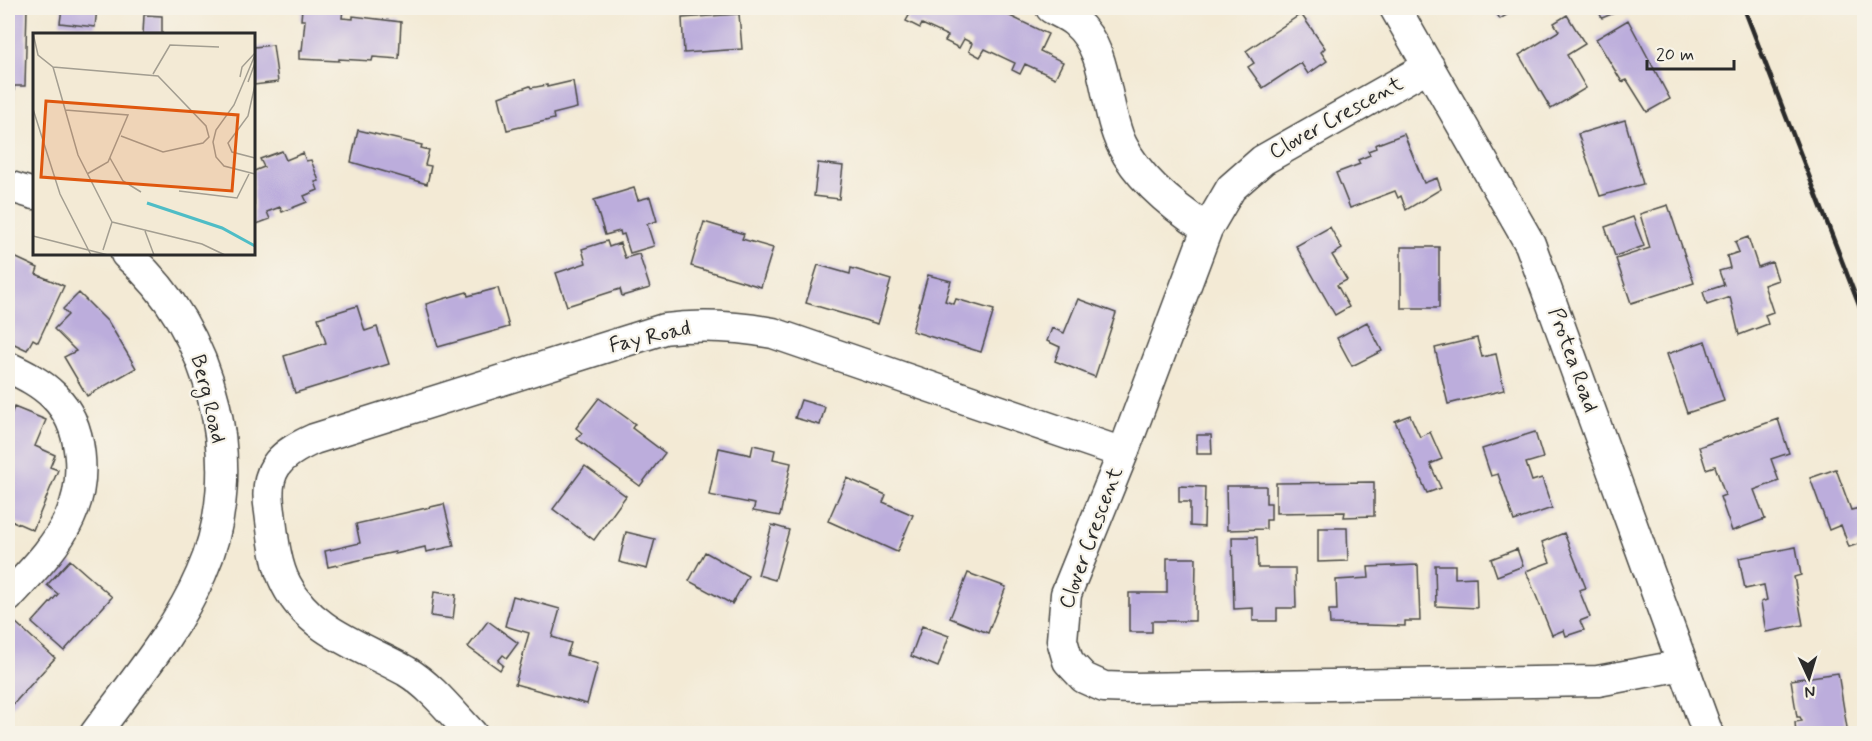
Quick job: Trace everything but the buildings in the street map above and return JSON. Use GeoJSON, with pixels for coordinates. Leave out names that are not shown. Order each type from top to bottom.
{"type":"FeatureCollection","features":[{"type":"Feature","properties":{"kind":"street"},"geometry":{"type":"LineString","coordinates":[[1051,8],[1074,21],[1088,37],[1098,58],[1110,114],[1122,146],[1140,171],[1178,210],[1207,229]]}},
{"type":"Feature","properties":{"kind":"street","name":"Protea Road"},"geometry":{"type":"LineString","coordinates":[[1395,8],[1530,244],[1707,734]]}},
{"type":"Feature","properties":{"kind":"street","name":"Clover Crescent"},"geometry":{"type":"LineString","coordinates":[[1429,66],[1263,160],[1231,188],[1207,229],[1123,453],[1066,594],[1062,640],[1068,661],[1084,678],[1104,687],[1598,681],[1683,665]]}},
{"type":"Feature","properties":{"kind":"street"},"geometry":{"type":"LineString","coordinates":[[8,186],[33,194]]}},
{"type":"Feature","properties":{"kind":"street","name":"Berg Road"},"geometry":{"type":"LineString","coordinates":[[95,734],[171,628],[201,574],[219,520],[222,459],[203,362],[180,315],[144,269],[127,255]]}},
{"type":"Feature","properties":{"kind":"street","name":"Fay Road"},"geometry":{"type":"LineString","coordinates":[[472,734],[408,672],[330,633],[303,609],[285,583],[267,500],[271,476],[279,459],[293,448],[314,439],[664,329],[708,325],[773,333],[1123,453]]}},
{"type":"Feature","properties":{"kind":"street"},"geometry":{"type":"LineString","coordinates":[[8,367],[31,377],[56,397],[72,424],[80,458],[80,475],[70,517],[58,538],[8,597]]}},
{"type":"Feature","properties":{"kind":"railway"},"geometry":{"type":"LineString","coordinates":[[1744,8],[1864,318]]}}]}
